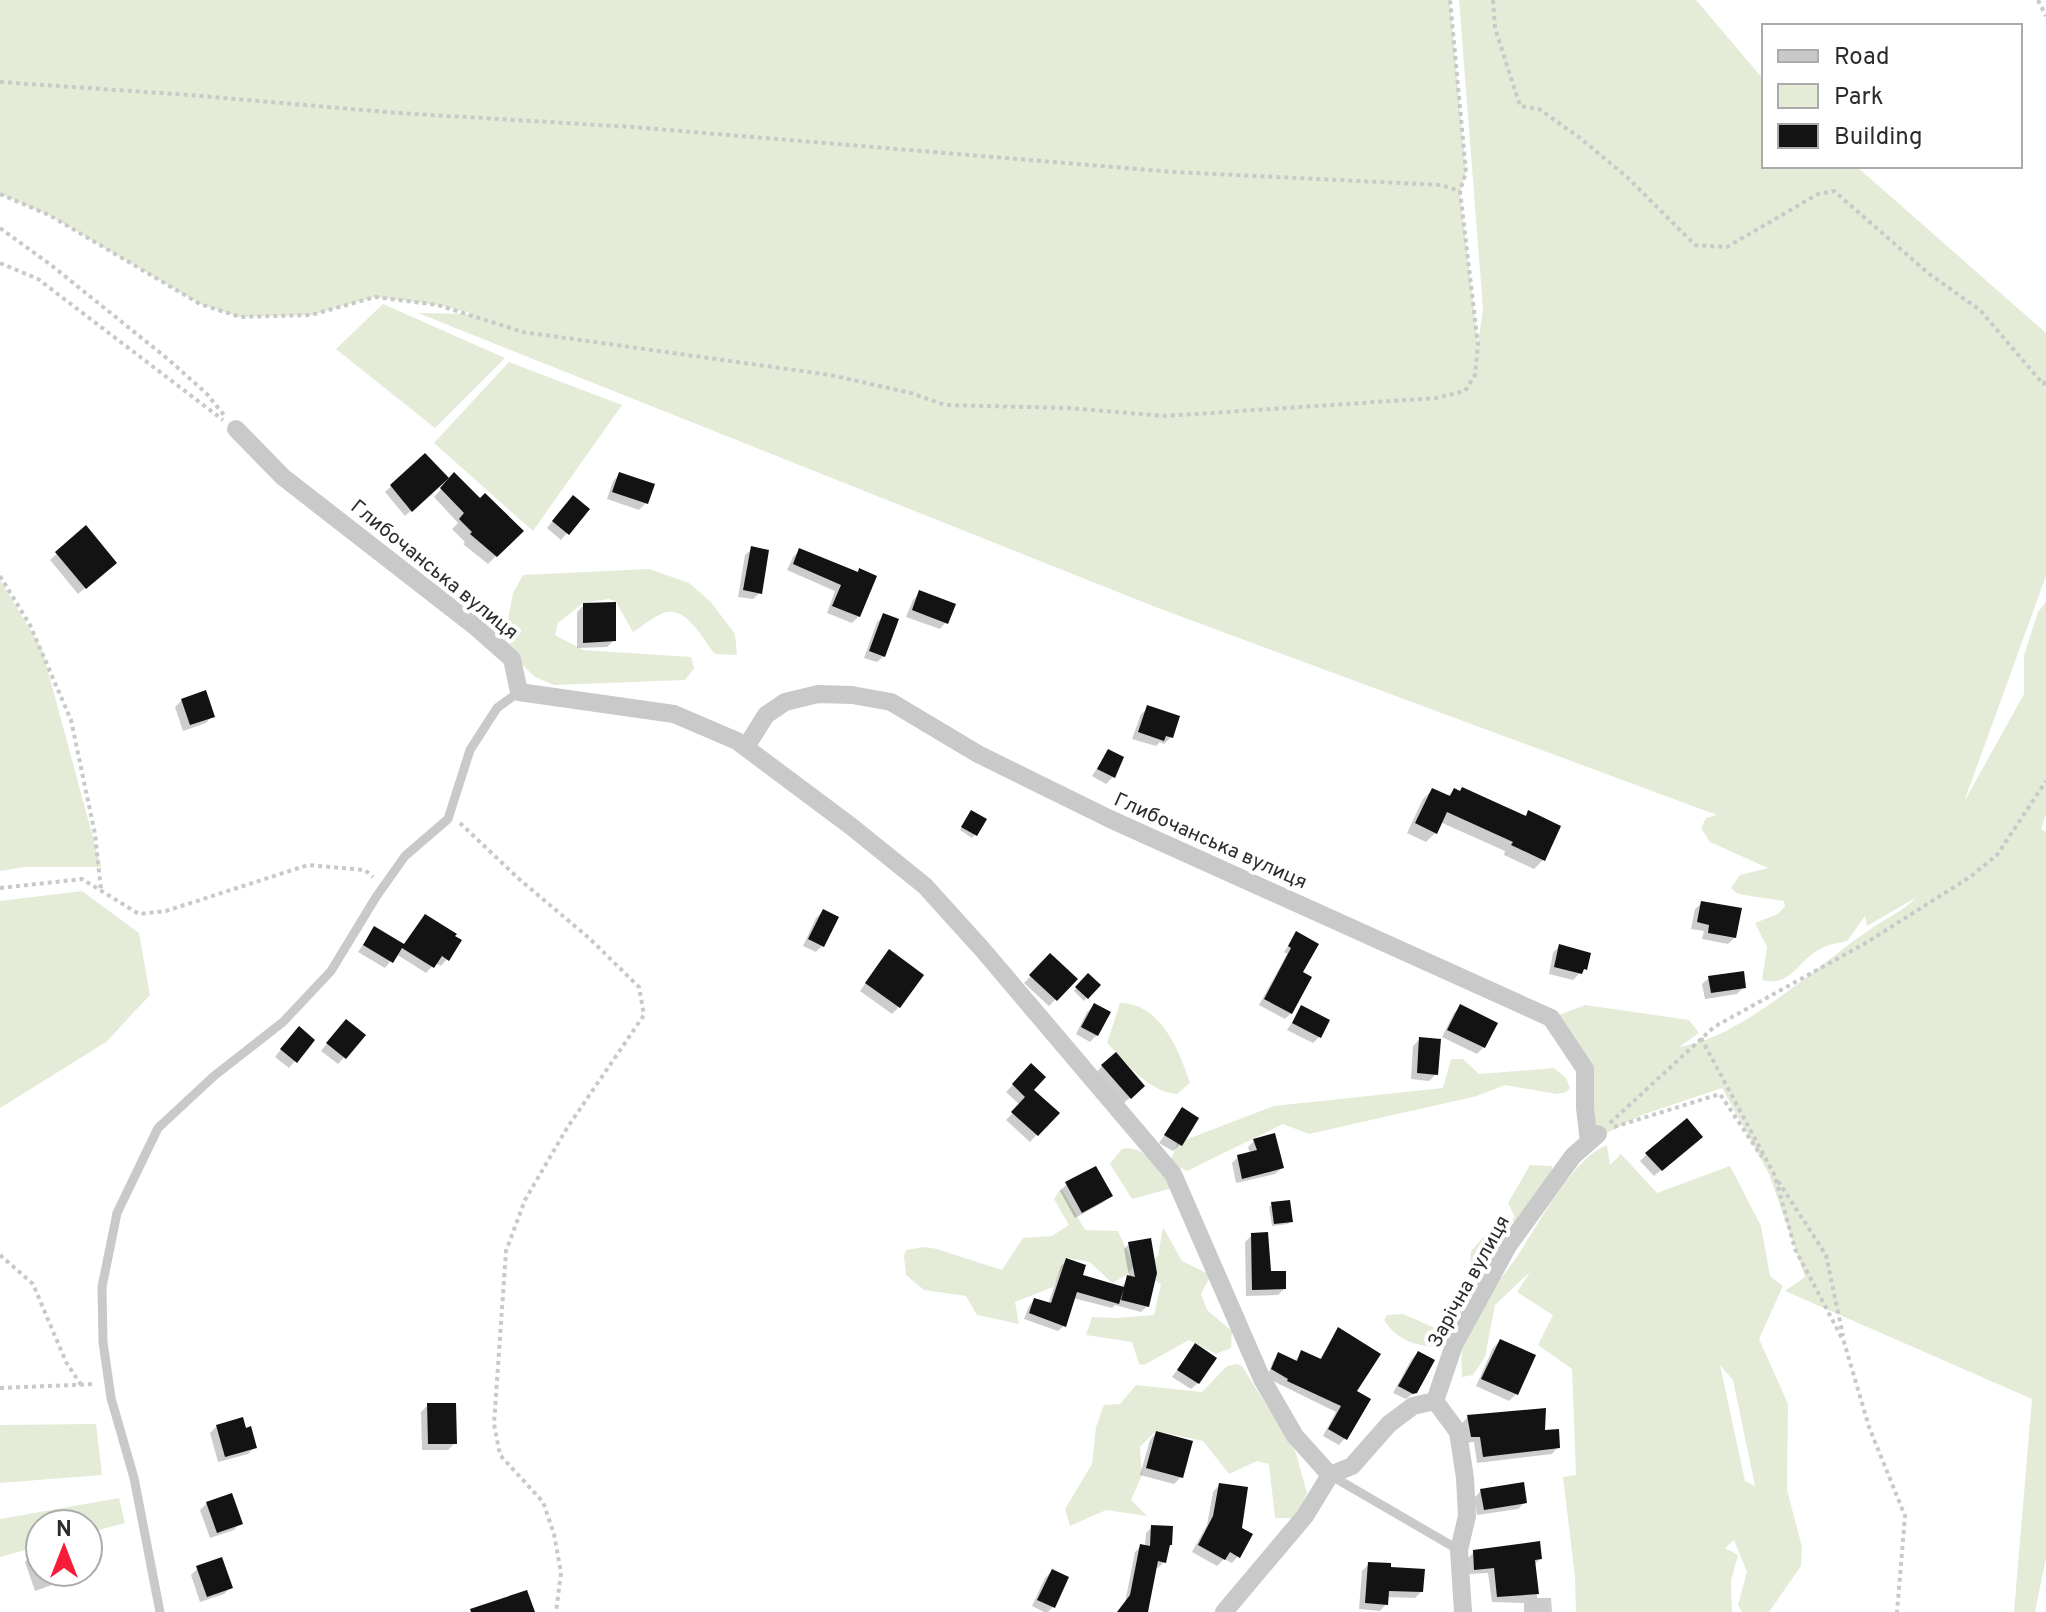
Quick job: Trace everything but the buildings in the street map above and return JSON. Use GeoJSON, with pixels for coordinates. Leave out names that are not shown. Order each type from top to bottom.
{"type":"FeatureCollection","features":[{"type":"Feature","properties":{"kind":"street","name":"Глибочанська вулиця"},"geometry":{"type":"LineString","coordinates":[[236,429],[283,477],[477,628],[512,659],[519,692]]}},
{"type":"Feature","properties":{"kind":"street"},"geometry":{"type":"LineString","coordinates":[[519,692],[674,714],[746,747],[925,886],[1173,1174],[1262,1379],[1295,1436],[1330,1475]]}},
{"type":"Feature","properties":{"kind":"street","name":"Глибочанська вулиця"},"geometry":{"type":"LineString","coordinates":[[746,747],[766,715],[785,702],[818,694],[852,695],[891,702],[978,754],[1110,819],[1551,1018],[1585,1069],[1585,1108],[1595,1137]]}},
{"type":"Feature","properties":{"kind":"street","name":"Зарічна вулиця"},"geometry":{"type":"LineString","coordinates":[[1435,1401],[1454,1345],[1508,1246],[1573,1156],[1595,1137]]}},
{"type":"Feature","properties":{"kind":"street"},"geometry":{"type":"LineString","coordinates":[[1224,1612],[1305,1516],[1330,1475],[1352,1466],[1389,1424],[1413,1406],[1435,1401],[1458,1432],[1463,1463],[1467,1516],[1459,1550],[1463,1612]]}},
{"type":"Feature","properties":{"kind":"lane"},"geometry":{"type":"LineString","coordinates":[[160,1612],[134,1478],[111,1398],[103,1342],[102,1287],[117,1213],[158,1128],[214,1076],[283,1022],[331,971],[405,856],[448,819],[470,750],[497,708],[519,692]]}},
{"type":"Feature","properties":{"kind":"lane"},"geometry":{"type":"LineString","coordinates":[[1330,1475],[1459,1550]]}},
{"type":"Feature","properties":{"kind":"path"},"geometry":{"type":"LineString","coordinates":[[0,194],[49,215],[200,304],[240,317],[311,315],[375,297],[438,305],[523,332],[551,337],[830,375],[911,393],[945,405],[1068,408],[1165,416],[1436,398],[1465,391],[1475,375],[1478,345],[1460,191],[1466,172],[1450,0]]}},
{"type":"Feature","properties":{"kind":"path"},"geometry":{"type":"LineString","coordinates":[[1493,0],[1495,28],[1520,106],[1539,109],[1580,138],[1627,177],[1695,245],[1727,247],[1818,194],[1834,191],[1928,273],[1980,310],[2043,384],[2046,382]]}},
{"type":"Feature","properties":{"kind":"path"},"geometry":{"type":"LineString","coordinates":[[2038,0],[2046,16]]}},
{"type":"Feature","properties":{"kind":"path"},"geometry":{"type":"LineString","coordinates":[[0,82],[398,113],[633,127],[1174,172],[1441,185],[1460,191]]}},
{"type":"Feature","properties":{"kind":"path"},"geometry":{"type":"LineString","coordinates":[[0,228],[169,360],[206,393],[236,429]]}},
{"type":"Feature","properties":{"kind":"path"},"geometry":{"type":"LineString","coordinates":[[0,263],[38,279],[236,429]]}},
{"type":"Feature","properties":{"kind":"path"},"geometry":{"type":"LineString","coordinates":[[0,576],[30,625],[71,720],[95,834],[101,890]]}},
{"type":"Feature","properties":{"kind":"path"},"geometry":{"type":"LineString","coordinates":[[1595,1137],[1714,1027],[1909,917],[1970,877],[1997,855],[2046,781]]}},
{"type":"Feature","properties":{"kind":"path"},"geometry":{"type":"LineString","coordinates":[[449,813],[639,987],[644,1015],[553,1152],[525,1200],[506,1251],[494,1424],[500,1455],[543,1502],[554,1534],[561,1573],[556,1612]]}},
{"type":"Feature","properties":{"kind":"path"},"geometry":{"type":"LineString","coordinates":[[0,888],[82,879],[139,914],[166,911],[308,865],[365,870],[384,886]]}},
{"type":"Feature","properties":{"kind":"path"},"geometry":{"type":"LineString","coordinates":[[1701,1038],[1775,1176],[1795,1249],[1844,1342]]}},
{"type":"Feature","properties":{"kind":"path"},"geometry":{"type":"LineString","coordinates":[[1595,1137],[1720,1094],[1826,1255],[1844,1342],[1869,1427],[1905,1516],[1897,1612]]}},
{"type":"Feature","properties":{"kind":"path"},"geometry":{"type":"LineString","coordinates":[[0,1255],[33,1284],[66,1362],[81,1385]]}},
{"type":"Feature","properties":{"kind":"path"},"geometry":{"type":"LineString","coordinates":[[0,1388],[109,1382]]}},
{"type":"Feature","properties":{"kind":"green space"},"geometry":{"type":"Polygon","coordinates":[[[0,0],[1450,0],[1466,172],[1460,192],[1478,343],[1483,309],[1459,0],[1696,0],[1762,78],[1762,168],[1858,168],[2046,333],[2046,576],[1964,802],[2024,694],[2024,655],[2038,612],[2046,602],[2046,814],[2041,829],[2046,832],[2046,1558],[2035,1612],[2014,1612],[2032,1399],[1785,1291],[1805,1277],[1769,1174],[1722,1088],[1642,1115],[1589,1142],[1585,1069],[1551,1018],[1585,1005],[1689,1020],[1699,1033],[1679,1047],[1704,1041],[1754,1015],[1917,897],[1867,926],[1865,916],[1847,941],[1814,953],[1781,980],[1762,980],[1767,947],[1755,923],[1778,914],[1785,906],[1784,901],[1738,894],[1731,888],[1740,875],[1768,868],[1710,842],[1701,828],[1706,818],[1717,815],[1158,608],[418,313],[473,314],[438,305],[375,297],[311,315],[240,317],[200,304],[49,215],[0,194],[0,0]]]}},
{"type":"Feature","properties":{"kind":"green space"},"geometry":{"type":"Polygon","coordinates":[[[383,304],[505,358],[435,428],[336,349],[383,304]]]}},
{"type":"Feature","properties":{"kind":"green space"},"geometry":{"type":"Polygon","coordinates":[[[509,362],[622,405],[533,531],[434,443],[509,362]]]}},
{"type":"Feature","properties":{"kind":"green space"},"geometry":{"type":"Polygon","coordinates":[[[649,569],[689,583],[710,601],[735,634],[737,655],[715,654],[689,620],[675,612],[658,615],[633,632],[616,602],[609,599],[583,603],[558,623],[555,635],[583,650],[691,657],[694,668],[685,680],[554,685],[535,677],[503,646],[513,593],[523,575],[649,569]]]}},
{"type":"Feature","properties":{"kind":"green space"},"geometry":{"type":"Polygon","coordinates":[[[0,580],[42,649],[101,867],[25,867],[0,871],[0,580]]]}},
{"type":"Feature","properties":{"kind":"green space"},"geometry":{"type":"Polygon","coordinates":[[[82,891],[139,933],[150,995],[106,1042],[0,1108],[0,901],[82,891]]]}},
{"type":"Feature","properties":{"kind":"green space"},"geometry":{"type":"Polygon","coordinates":[[[1120,1003],[1146,1011],[1174,1043],[1190,1083],[1177,1094],[1147,1082],[1107,1043],[1120,1003]]]}},
{"type":"Feature","properties":{"kind":"green space"},"geometry":{"type":"Polygon","coordinates":[[[1451,1059],[1463,1059],[1479,1074],[1554,1068],[1566,1078],[1570,1088],[1557,1094],[1505,1085],[1477,1096],[1309,1134],[1283,1124],[1187,1171],[1170,1163],[1177,1143],[1274,1106],[1443,1088],[1451,1059]]]}},
{"type":"Feature","properties":{"kind":"green space"},"geometry":{"type":"Polygon","coordinates":[[[1607,1145],[1610,1165],[1621,1154],[1657,1193],[1730,1166],[1761,1226],[1770,1276],[1783,1286],[1759,1339],[1788,1404],[1787,1490],[1802,1547],[1801,1566],[1769,1612],[1742,1612],[1738,1605],[1747,1572],[1734,1540],[1725,1548],[1738,1555],[1731,1581],[1732,1612],[1576,1612],[1563,1477],[1576,1475],[1572,1369],[1538,1345],[1553,1315],[1517,1292],[1530,1272],[1495,1305],[1485,1357],[1473,1375],[1462,1377],[1463,1345],[1480,1308],[1569,1178],[1595,1152],[1607,1145]],[[1720,1365],[1745,1481],[1755,1486],[1733,1380],[1720,1365]]]}},
{"type":"Feature","properties":{"kind":"green space"},"geometry":{"type":"Polygon","coordinates":[[[1122,1149],[1138,1150],[1173,1174],[1173,1185],[1169,1189],[1132,1199],[1110,1164],[1122,1149]]]}},
{"type":"Feature","properties":{"kind":"green space"},"geometry":{"type":"Polygon","coordinates":[[[1530,1165],[1552,1166],[1552,1181],[1454,1345],[1424,1346],[1397,1335],[1384,1320],[1387,1315],[1403,1314],[1435,1328],[1443,1320],[1469,1275],[1471,1251],[1495,1224],[1515,1218],[1508,1203],[1530,1165]]]}},
{"type":"Feature","properties":{"kind":"green space"},"geometry":{"type":"Polygon","coordinates":[[[1061,1188],[1085,1230],[1118,1231],[1132,1262],[1133,1267],[1127,1275],[1112,1283],[1090,1262],[1067,1258],[1053,1287],[1015,1302],[1019,1324],[977,1315],[966,1296],[924,1290],[906,1275],[906,1250],[925,1247],[1002,1270],[1023,1238],[1052,1236],[1069,1225],[1054,1199],[1061,1188]]]}},
{"type":"Feature","properties":{"kind":"green space"},"geometry":{"type":"Polygon","coordinates":[[[1163,1227],[1182,1261],[1211,1275],[1201,1294],[1207,1310],[1232,1331],[1231,1348],[1216,1354],[1189,1340],[1144,1365],[1139,1364],[1132,1342],[1086,1335],[1092,1317],[1154,1315],[1161,1284],[1138,1270],[1158,1256],[1163,1227]]]}},
{"type":"Feature","properties":{"kind":"green space"},"geometry":{"type":"Polygon","coordinates":[[[1227,1366],[1242,1366],[1296,1453],[1307,1493],[1297,1518],[1275,1518],[1269,1464],[1257,1461],[1229,1474],[1203,1441],[1156,1431],[1140,1447],[1142,1475],[1131,1500],[1147,1516],[1106,1510],[1070,1526],[1065,1509],[1092,1464],[1096,1427],[1104,1405],[1120,1404],[1136,1385],[1202,1392],[1227,1366]]]}},
{"type":"Feature","properties":{"kind":"green space"},"geometry":{"type":"Polygon","coordinates":[[[96,1424],[102,1475],[0,1483],[0,1425],[96,1424]]]}},
{"type":"Feature","properties":{"kind":"green space"},"geometry":{"type":"Polygon","coordinates":[[[119,1498],[125,1523],[104,1529],[104,1508],[62,1508],[119,1498]]]}},
{"type":"Feature","properties":{"kind":"green space"},"geometry":{"type":"Polygon","coordinates":[[[24,1515],[24,1550],[0,1557],[0,1519],[24,1515]]]}}]}
